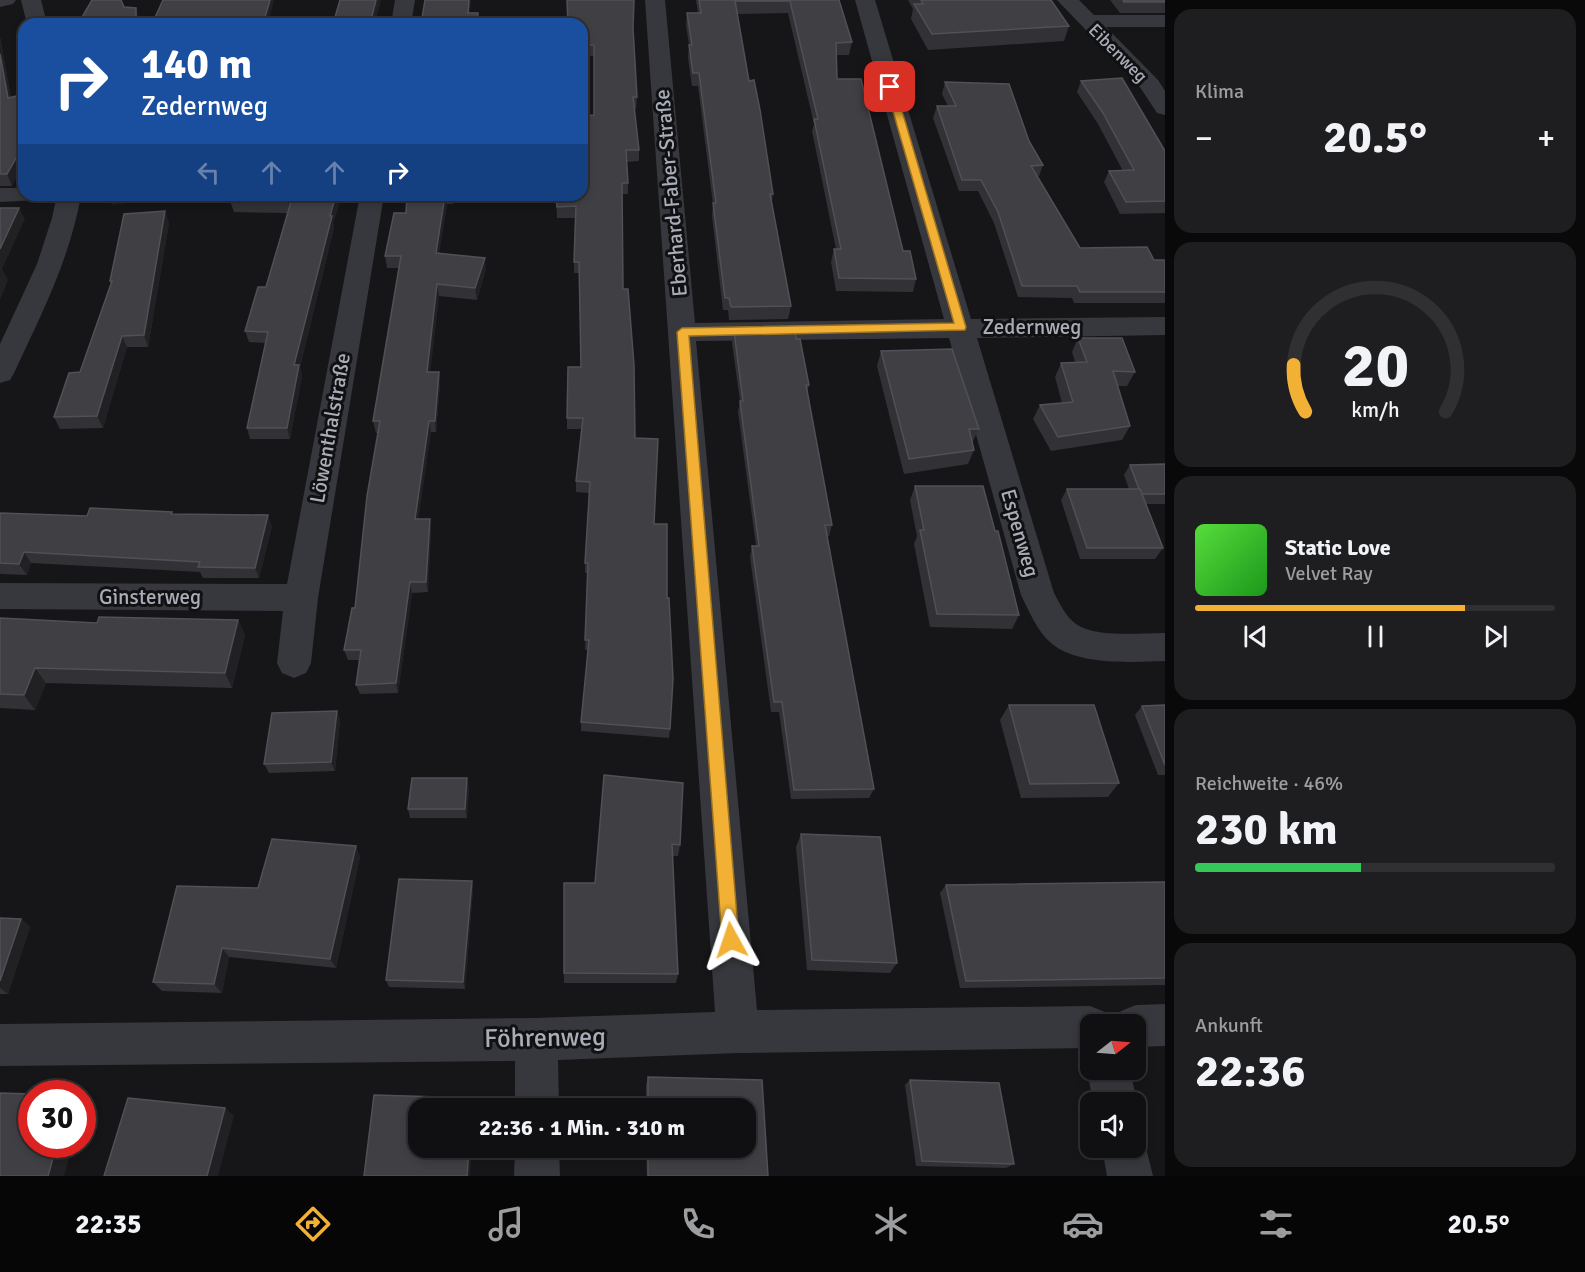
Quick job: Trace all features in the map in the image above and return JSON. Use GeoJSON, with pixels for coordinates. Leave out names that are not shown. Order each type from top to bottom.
{"type":"FeatureCollection","features":[{"type":"Feature","properties":{"kind":"street"},"geometry":{"type":"LineString","coordinates":[[0,1],[6,0]]}},
{"type":"Feature","properties":{"kind":"street"},"geometry":{"type":"LineString","coordinates":[[31,0],[36,18]]}},
{"type":"Feature","properties":{"kind":"street"},"geometry":{"type":"LineString","coordinates":[[403,18],[405,0]]}},
{"type":"Feature","properties":{"kind":"street","name":"Eberhard-Faber-Straße"},"geometry":{"type":"LineString","coordinates":[[655,0],[738,1032]]}},
{"type":"Feature","properties":{"kind":"street","name":"Espenweg"},"geometry":{"type":"LineString","coordinates":[[865,0],[1038,595],[1049,615],[1064,633],[1079,642],[1165,648]]}},
{"type":"Feature","properties":{"kind":"street","name":"Eibenweg"},"geometry":{"type":"LineString","coordinates":[[1067,0],[1147,80],[1165,108]]}},
{"type":"Feature","properties":{"kind":"street"},"geometry":{"type":"LineString","coordinates":[[1087,21],[1165,21]]}},
{"type":"Feature","properties":{"kind":"street"},"geometry":{"type":"LineString","coordinates":[[0,195],[18,195]]}},
{"type":"Feature","properties":{"kind":"street"},"geometry":{"type":"LineString","coordinates":[[0,373],[53,260],[66,217],[68,201]]}},
{"type":"Feature","properties":{"kind":"street","name":"Löwenthalstraße"},"geometry":{"type":"LineString","coordinates":[[294,663],[301,598],[371,201]]}},
{"type":"Feature","properties":{"kind":"street","name":"Zedernweg"},"geometry":{"type":"LineString","coordinates":[[682,332],[1165,326]]}},
{"type":"Feature","properties":{"kind":"street","name":"Ginsterweg"},"geometry":{"type":"LineString","coordinates":[[0,596],[301,598]]}},
{"type":"Feature","properties":{"kind":"street"},"geometry":{"type":"LineString","coordinates":[[1146,1026],[1165,1025]]}},
{"type":"Feature","properties":{"kind":"street","name":"Föhrenweg"},"geometry":{"type":"LineString","coordinates":[[0,1045],[536,1039],[738,1032],[1080,1027]]}},
{"type":"Feature","properties":{"kind":"street"},"geometry":{"type":"LineString","coordinates":[[536,1039],[537,1098]]}},
{"type":"Feature","properties":{"kind":"street"},"geometry":{"type":"LineString","coordinates":[[537,1158],[537,1176]]}},
{"type":"Feature","properties":{"kind":"street"},"geometry":{"type":"LineString","coordinates":[[1126,1158],[1130,1176]]}},
{"type":"Feature","properties":{"kind":"building"},"geometry":{"type":"Polygon","coordinates":[[[92,0],[121,0],[124,7],[136,8],[136,18],[82,18],[92,0]]]}},
{"type":"Feature","properties":{"kind":"building"},"geometry":{"type":"Polygon","coordinates":[[[163,0],[270,0],[265,18],[155,18],[163,0]]]}},
{"type":"Feature","properties":{"kind":"building"},"geometry":{"type":"Polygon","coordinates":[[[340,0],[376,0],[372,18],[335,18],[340,0]]]}},
{"type":"Feature","properties":{"kind":"building"},"geometry":{"type":"Polygon","coordinates":[[[425,0],[469,0],[468,13],[478,13],[478,18],[422,18],[425,0]]]}},
{"type":"Feature","properties":{"kind":"building"},"geometry":{"type":"Polygon","coordinates":[[[567,0],[634,0],[633,28],[637,97],[633,97],[639,150],[626,150],[628,183],[622,183],[623,289],[628,289],[634,365],[635,438],[658,439],[654,524],[667,524],[667,598],[669,598],[673,679],[670,729],[581,722],[589,640],[585,640],[588,563],[585,563],[590,482],[576,481],[583,418],[567,418],[568,367],[581,367],[579,262],[574,262],[576,206],[557,207],[556,201],[588,201],[588,116],[594,115],[594,45],[588,45],[588,18],[568,18],[567,0]]]}},
{"type":"Feature","properties":{"kind":"building"},"geometry":{"type":"Polygon","coordinates":[[[699,0],[839,0],[852,42],[836,43],[837,79],[861,79],[903,251],[910,251],[916,279],[839,278],[834,249],[841,249],[814,119],[818,119],[790,1],[735,1],[749,81],[754,80],[760,110],[773,194],[770,194],[791,306],[731,307],[729,298],[725,298],[713,203],[716,203],[699,73],[693,73],[689,45],[692,45],[687,13],[701,13],[699,0]]]}},
{"type":"Feature","properties":{"kind":"building"},"geometry":{"type":"Polygon","coordinates":[[[921,0],[1051,0],[1069,26],[932,34],[914,4],[923,4],[921,0]]]}},
{"type":"Feature","properties":{"kind":"building"},"geometry":{"type":"Polygon","coordinates":[[[1123,0],[1165,0],[1165,2],[1124,2],[1123,0]]]}},
{"type":"Feature","properties":{"kind":"building"},"geometry":{"type":"Polygon","coordinates":[[[0,54],[8,98],[18,96],[18,155],[7,174],[0,174],[0,54]]]}},
{"type":"Feature","properties":{"kind":"building"},"geometry":{"type":"Polygon","coordinates":[[[1122,78],[1165,151],[1165,201],[1126,202],[1109,171],[1134,170],[1103,113],[1081,81],[1122,78]]]}},
{"type":"Feature","properties":{"kind":"building"},"geometry":{"type":"Polygon","coordinates":[[[945,82],[1009,84],[1029,141],[1043,165],[1031,166],[1080,248],[1147,247],[1154,260],[1165,260],[1165,292],[1080,292],[1077,286],[1022,286],[998,212],[981,180],[962,180],[937,106],[956,106],[945,82]]]}},
{"type":"Feature","properties":{"kind":"building"},"geometry":{"type":"Polygon","coordinates":[[[230,201],[334,201],[294,365],[299,365],[287,428],[247,428],[268,332],[245,331],[258,287],[266,287],[291,202],[230,201]]]}},
{"type":"Feature","properties":{"kind":"building"},"geometry":{"type":"Polygon","coordinates":[[[407,201],[444,201],[436,253],[485,258],[475,288],[437,284],[427,372],[439,372],[435,421],[429,421],[415,519],[430,519],[426,582],[410,582],[396,683],[356,685],[361,650],[344,650],[352,608],[355,608],[367,496],[380,421],[373,421],[401,256],[385,256],[394,213],[406,213],[407,201]]]}},
{"type":"Feature","properties":{"kind":"building"},"geometry":{"type":"Polygon","coordinates":[[[0,208],[19,208],[0,249],[0,208]]]}},
{"type":"Feature","properties":{"kind":"building"},"geometry":{"type":"Polygon","coordinates":[[[165,211],[144,335],[122,336],[97,416],[54,417],[69,373],[80,372],[112,281],[110,281],[124,214],[165,211]]]}},
{"type":"Feature","properties":{"kind":"building"},"geometry":{"type":"Polygon","coordinates":[[[795,330],[796,339],[800,339],[809,385],[806,385],[832,525],[825,525],[874,789],[794,790],[782,702],[774,702],[752,546],[759,546],[740,401],[743,401],[734,331],[795,330]]]}},
{"type":"Feature","properties":{"kind":"building"},"geometry":{"type":"Polygon","coordinates":[[[1078,338],[1122,338],[1135,372],[1113,371],[1130,426],[1058,437],[1040,405],[1073,402],[1061,363],[1087,362],[1078,338]]]}},
{"type":"Feature","properties":{"kind":"building"},"geometry":{"type":"Polygon","coordinates":[[[952,349],[979,429],[969,429],[974,450],[909,459],[881,351],[952,349]]]}},
{"type":"Feature","properties":{"kind":"building"},"geometry":{"type":"Polygon","coordinates":[[[1165,464],[1165,494],[1142,494],[1130,465],[1165,464]]]}},
{"type":"Feature","properties":{"kind":"building"},"geometry":{"type":"Polygon","coordinates":[[[915,486],[983,486],[995,531],[998,531],[1019,615],[937,614],[920,530],[924,530],[915,486]]]}},
{"type":"Feature","properties":{"kind":"building"},"geometry":{"type":"Polygon","coordinates":[[[1067,489],[1140,489],[1163,548],[1087,548],[1067,489]]]}},
{"type":"Feature","properties":{"kind":"building"},"geometry":{"type":"Polygon","coordinates":[[[90,508],[172,512],[171,514],[268,515],[255,568],[198,567],[200,562],[24,552],[19,564],[0,563],[0,513],[87,516],[90,508]]]}},
{"type":"Feature","properties":{"kind":"building"},"geometry":{"type":"Polygon","coordinates":[[[99,617],[238,620],[225,673],[35,668],[24,695],[0,694],[0,618],[97,623],[99,617]]]}},
{"type":"Feature","properties":{"kind":"building"},"geometry":{"type":"Polygon","coordinates":[[[1009,705],[1094,705],[1119,783],[1030,784],[1009,705]]]}},
{"type":"Feature","properties":{"kind":"building"},"geometry":{"type":"Polygon","coordinates":[[[1165,705],[1165,765],[1142,706],[1165,705]]]}},
{"type":"Feature","properties":{"kind":"building"},"geometry":{"type":"Polygon","coordinates":[[[337,711],[331,762],[264,764],[272,713],[337,711]]]}},
{"type":"Feature","properties":{"kind":"building"},"geometry":{"type":"Polygon","coordinates":[[[604,775],[683,783],[680,845],[672,844],[678,974],[564,973],[564,883],[595,883],[604,775]]]}},
{"type":"Feature","properties":{"kind":"building"},"geometry":{"type":"Polygon","coordinates":[[[412,778],[467,778],[465,809],[408,809],[412,778]]]}},
{"type":"Feature","properties":{"kind":"building"},"geometry":{"type":"Polygon","coordinates":[[[801,834],[880,837],[897,963],[812,960],[801,834]]]}},
{"type":"Feature","properties":{"kind":"building"},"geometry":{"type":"Polygon","coordinates":[[[272,839],[356,846],[330,959],[222,948],[214,984],[153,982],[177,886],[258,888],[272,839]]]}},
{"type":"Feature","properties":{"kind":"building"},"geometry":{"type":"Polygon","coordinates":[[[399,879],[472,881],[463,982],[386,980],[399,879]]]}},
{"type":"Feature","properties":{"kind":"building"},"geometry":{"type":"Polygon","coordinates":[[[1165,882],[1165,978],[966,981],[946,885],[1165,882]]]}},
{"type":"Feature","properties":{"kind":"building"},"geometry":{"type":"Polygon","coordinates":[[[0,918],[21,919],[0,981],[0,918]]]}},
{"type":"Feature","properties":{"kind":"building"},"geometry":{"type":"Polygon","coordinates":[[[648,1077],[762,1080],[768,1176],[648,1176],[648,1158],[756,1158],[756,1098],[648,1098],[648,1077]]]}},
{"type":"Feature","properties":{"kind":"building"},"geometry":{"type":"Polygon","coordinates":[[[910,1080],[999,1083],[1014,1164],[922,1161],[910,1080]]]}},
{"type":"Feature","properties":{"kind":"building"},"geometry":{"type":"Polygon","coordinates":[[[0,1093],[18,1094],[18,1158],[53,1158],[48,1176],[0,1176],[0,1093]]]}},
{"type":"Feature","properties":{"kind":"building"},"geometry":{"type":"Polygon","coordinates":[[[374,1095],[473,1098],[408,1098],[408,1158],[468,1158],[467,1176],[364,1176],[374,1095]]]}},
{"type":"Feature","properties":{"kind":"building"},"geometry":{"type":"Polygon","coordinates":[[[128,1098],[225,1108],[207,1176],[104,1176],[128,1098]]]}},
{"type":"Feature","properties":{"kind":"route"},"geometry":{"type":"LineString","coordinates":[[731,940],[682,332],[961,327],[890,87]]}}]}
